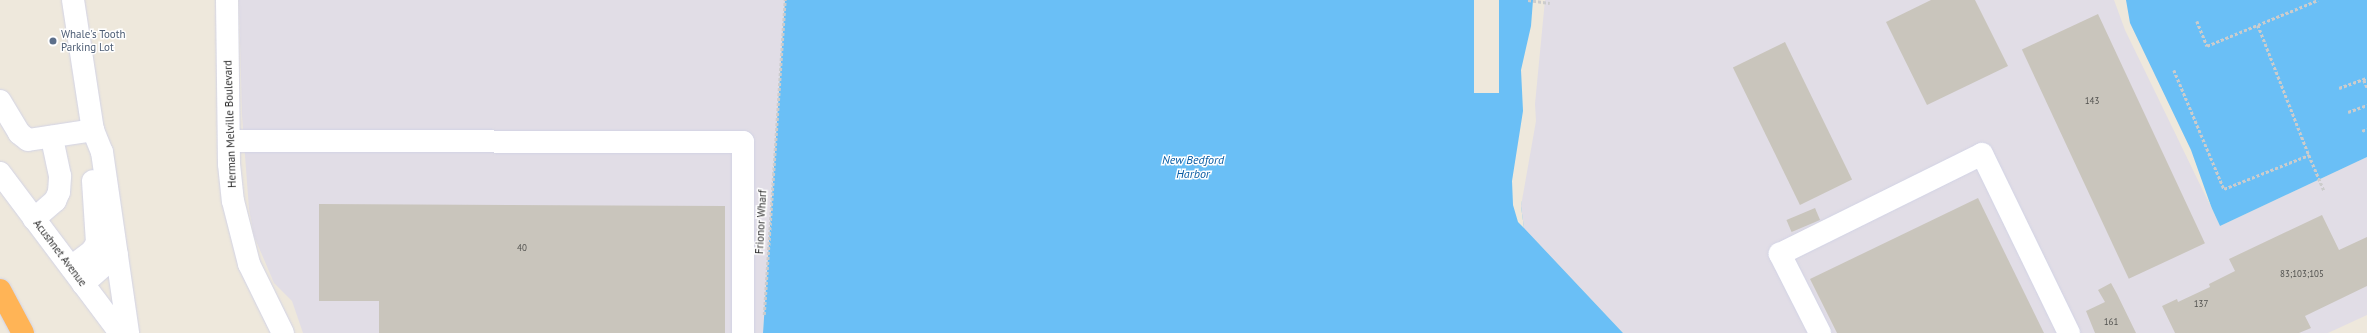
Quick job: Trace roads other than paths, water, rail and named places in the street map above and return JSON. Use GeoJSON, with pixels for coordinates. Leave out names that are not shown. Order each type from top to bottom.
{"type":"FeatureCollection","features":[{"type":"Feature","properties":{"kind":"highway"},"geometry":{"type":"LineString","coordinates":[[0,290],[23,333]]}},
{"type":"Feature","properties":{"kind":"street"},"geometry":{"type":"LineString","coordinates":[[73,0],[93,130],[102,152],[128,333]]}},
{"type":"Feature","properties":{"kind":"street","name":"Herman Melville Boulevard"},"geometry":{"type":"LineString","coordinates":[[227,0],[231,187],[241,240],[254,276],[283,333]]}},
{"type":"Feature","properties":{"kind":"street"},"geometry":{"type":"LineString","coordinates":[[0,101],[22,136],[28,140],[93,130]]}},
{"type":"Feature","properties":{"kind":"street"},"geometry":{"type":"LineString","coordinates":[[77,275],[97,243],[89,149],[93,130]]}},
{"type":"Feature","properties":{"kind":"street"},"geometry":{"type":"LineString","coordinates":[[34,219],[52,204],[58,196],[60,182],[45,138]]}},
{"type":"Feature","properties":{"kind":"street"},"geometry":{"type":"LineString","coordinates":[[229,140],[743,142],[743,333]]}},
{"type":"Feature","properties":{"kind":"street"},"geometry":{"type":"LineString","coordinates":[[1820,333],[1780,254],[1982,154],[2069,333]]}},
{"type":"Feature","properties":{"kind":"street","name":"Acushnet Avenue"},"geometry":{"type":"LineString","coordinates":[[0,173],[120,333]]}},
{"type":"Feature","properties":{"kind":"street"},"geometry":{"type":"LineString","coordinates":[[77,275],[117,254]]}},
{"type":"Feature","properties":{"kind":"water","name":"New Bedford Harbor"},"geometry":{"type":"Polygon","coordinates":[[[785,0],[1543,0],[1521,206],[1524,228],[1623,333],[763,333],[785,0]]]}},
{"type":"Feature","properties":{"kind":"water"},"geometry":{"type":"Polygon","coordinates":[[[2116,0],[2367,0],[2367,157],[2220,226],[2116,0]]]}},
{"type":"Feature","properties":{"kind":"place","name":"Whale's Tooth Parking Lot"},"geometry":{"type":"Point","coordinates":[53,41]}}]}
